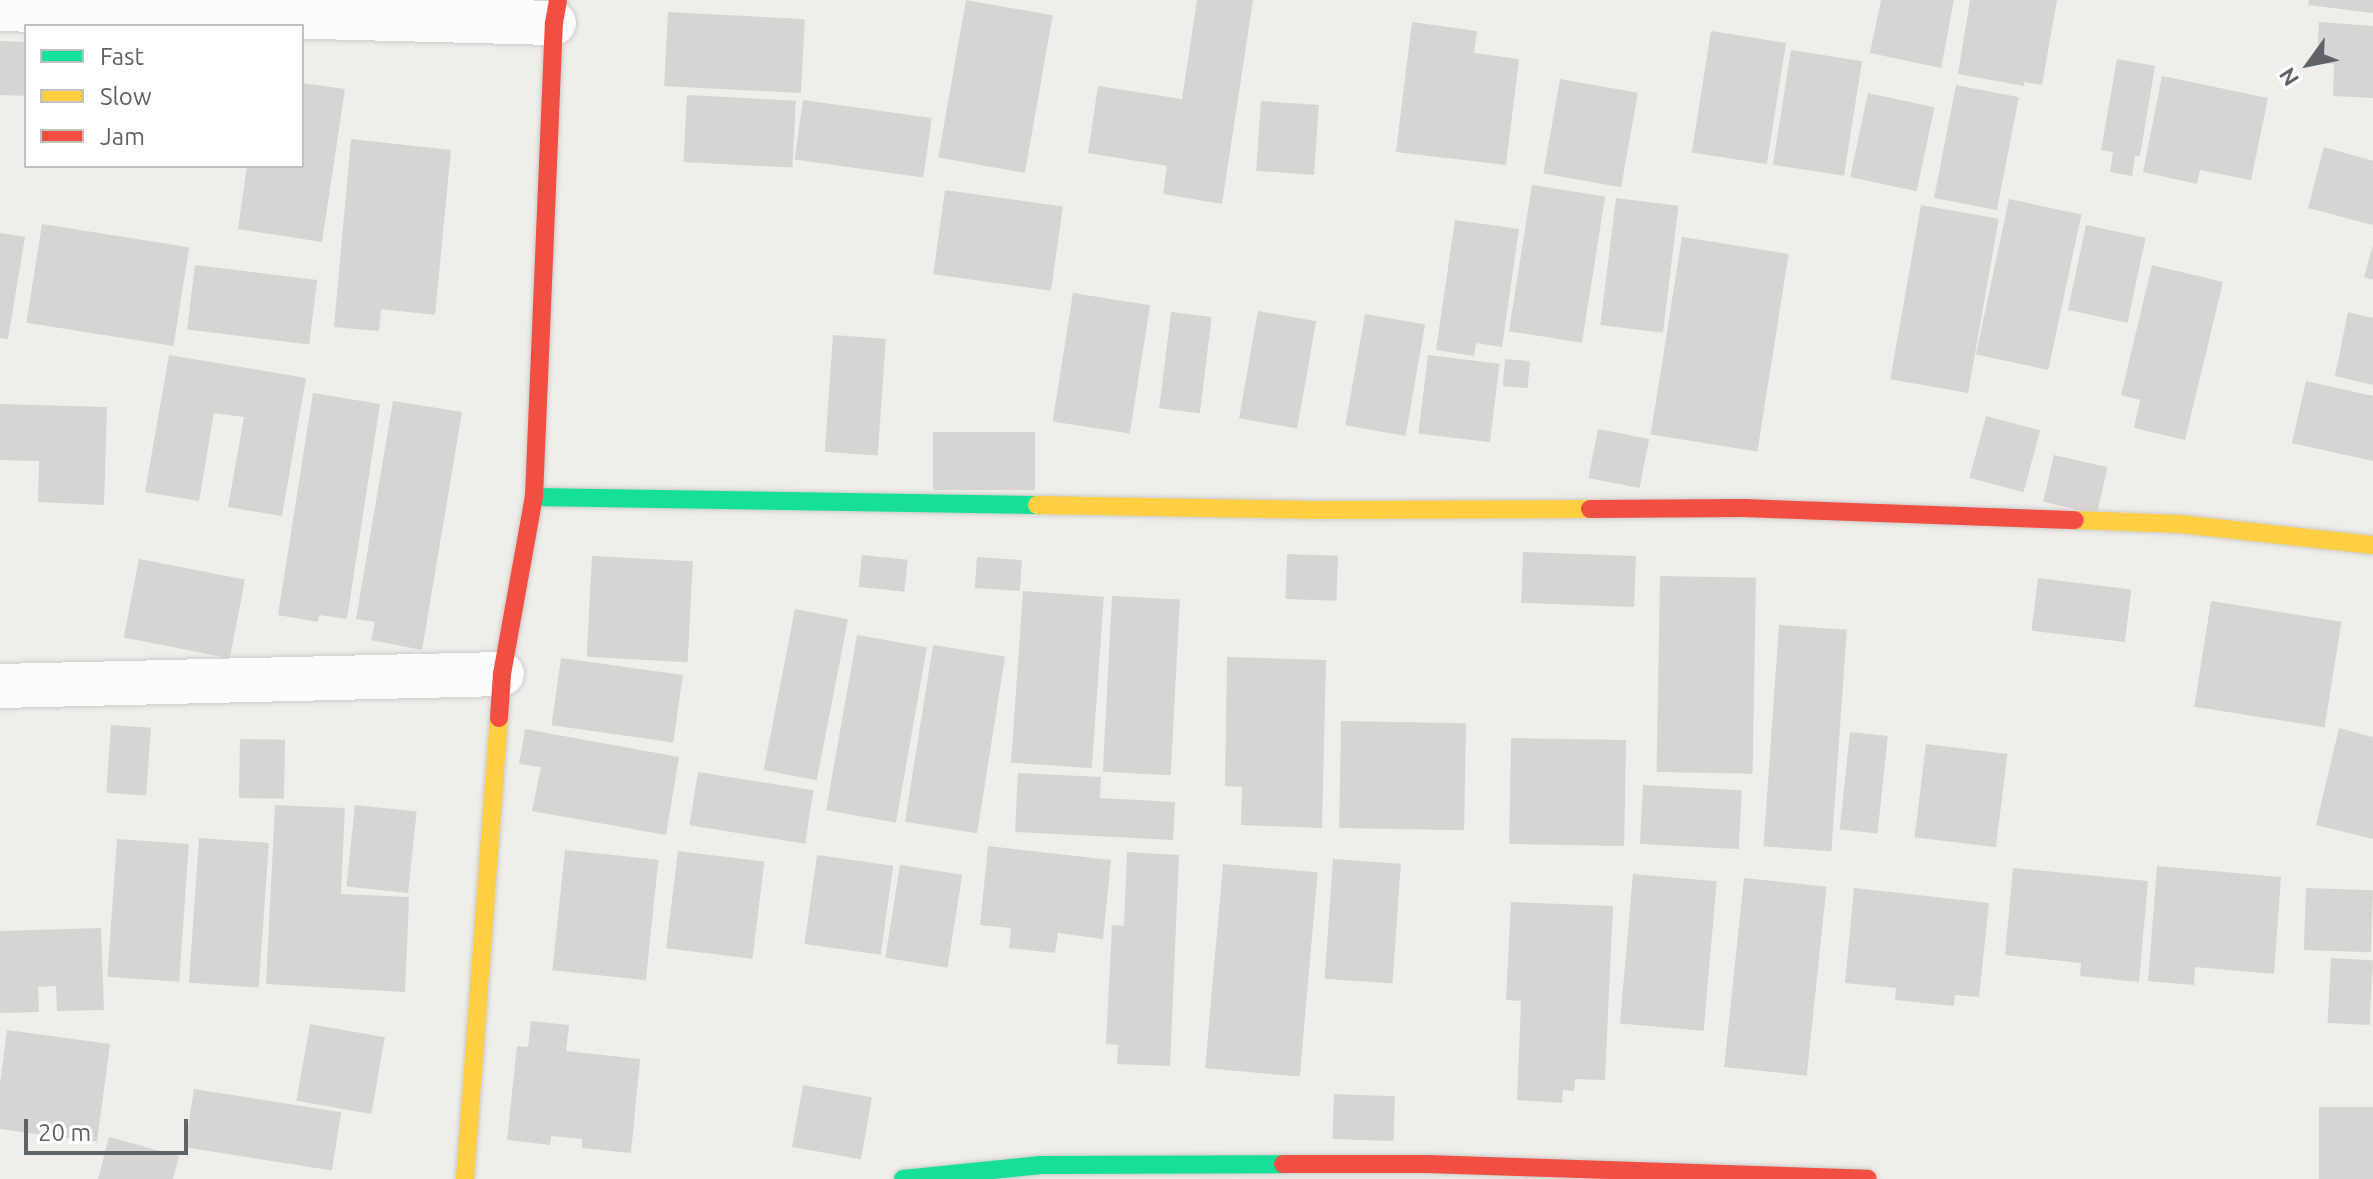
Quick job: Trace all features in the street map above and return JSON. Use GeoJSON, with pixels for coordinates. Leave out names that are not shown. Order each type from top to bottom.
{"type":"FeatureCollection","features":[{"type":"Feature","properties":{"kind":"street"},"geometry":{"type":"LineString","coordinates":[[0,9],[556,11],[534,497],[502,674],[465,1179]]}},
{"type":"Feature","properties":{"kind":"street"},"geometry":{"type":"LineString","coordinates":[[534,497],[1303,510],[1745,508],[2180,524],[2373,545]]}},
{"type":"Feature","properties":{"kind":"street"},"geometry":{"type":"LineString","coordinates":[[0,686],[502,674]]}},
{"type":"Feature","properties":{"kind":"street"},"geometry":{"type":"LineString","coordinates":[[903,1179],[1041,1165],[1381,1164],[1868,1179]]}},
{"type":"Feature","properties":{"kind":"building"},"geometry":{"type":"Polygon","coordinates":[[[966,0],[1053,15],[1025,173],[938,158],[966,0]]]}},
{"type":"Feature","properties":{"kind":"building"},"geometry":{"type":"Polygon","coordinates":[[[1197,0],[1253,0],[1222,204],[1163,194],[1167,166],[1088,153],[1098,86],[1182,99],[1197,0]]]}},
{"type":"Feature","properties":{"kind":"building"},"geometry":{"type":"Polygon","coordinates":[[[1881,0],[1954,0],[1941,68],[1870,53],[1881,0]]]}},
{"type":"Feature","properties":{"kind":"building"},"geometry":{"type":"Polygon","coordinates":[[[1970,0],[2057,0],[2042,85],[2024,82],[2024,86],[1958,74],[1970,0]]]}},
{"type":"Feature","properties":{"kind":"building"},"geometry":{"type":"Polygon","coordinates":[[[2309,0],[2373,0],[2373,13],[2308,5],[2309,0]]]}},
{"type":"Feature","properties":{"kind":"building"},"geometry":{"type":"Polygon","coordinates":[[[668,12],[805,19],[801,93],[664,86],[668,12]]]}},
{"type":"Feature","properties":{"kind":"building"},"geometry":{"type":"Polygon","coordinates":[[[1412,22],[1477,31],[1474,53],[1519,59],[1506,165],[1396,152],[1412,22]]]}},
{"type":"Feature","properties":{"kind":"building"},"geometry":{"type":"Polygon","coordinates":[[[2319,22],[2373,26],[2373,98],[2333,96],[2334,64],[2317,63],[2319,22]]]}},
{"type":"Feature","properties":{"kind":"building"},"geometry":{"type":"Polygon","coordinates":[[[1711,31],[1786,43],[1767,164],[1692,152],[1711,31]]]}},
{"type":"Feature","properties":{"kind":"building"},"geometry":{"type":"Polygon","coordinates":[[[0,41],[24,42],[24,96],[0,95],[0,41]]]}},
{"type":"Feature","properties":{"kind":"building"},"geometry":{"type":"Polygon","coordinates":[[[1791,50],[1862,61],[1844,176],[1773,165],[1791,50]]]}},
{"type":"Feature","properties":{"kind":"building"},"geometry":{"type":"Polygon","coordinates":[[[2117,59],[2155,66],[2140,156],[2135,156],[2132,176],[2110,172],[2113,152],[2101,150],[2117,59]]]}},
{"type":"Feature","properties":{"kind":"building"},"geometry":{"type":"Polygon","coordinates":[[[2162,76],[2268,98],[2251,180],[2200,170],[2197,184],[2143,172],[2162,76]]]}},
{"type":"Feature","properties":{"kind":"building"},"geometry":{"type":"Polygon","coordinates":[[[1560,79],[1638,93],[1621,187],[1543,174],[1560,79]]]}},
{"type":"Feature","properties":{"kind":"building"},"geometry":{"type":"Polygon","coordinates":[[[304,83],[345,89],[322,242],[238,229],[247,168],[304,168],[304,83]]]}},
{"type":"Feature","properties":{"kind":"building"},"geometry":{"type":"Polygon","coordinates":[[[1956,85],[2019,97],[1997,210],[1934,198],[1956,85]]]}},
{"type":"Feature","properties":{"kind":"building"},"geometry":{"type":"Polygon","coordinates":[[[1868,93],[1935,107],[1917,191],[1850,177],[1868,93]]]}},
{"type":"Feature","properties":{"kind":"building"},"geometry":{"type":"Polygon","coordinates":[[[687,95],[796,101],[792,168],[683,162],[687,95]]]}},
{"type":"Feature","properties":{"kind":"building"},"geometry":{"type":"Polygon","coordinates":[[[803,100],[932,118],[923,178],[795,159],[803,100]]]}},
{"type":"Feature","properties":{"kind":"building"},"geometry":{"type":"Polygon","coordinates":[[[1261,101],[1319,105],[1314,175],[1256,171],[1261,101]]]}},
{"type":"Feature","properties":{"kind":"building"},"geometry":{"type":"Polygon","coordinates":[[[351,139],[451,150],[435,315],[381,309],[379,331],[334,327],[351,139]]]}},
{"type":"Feature","properties":{"kind":"building"},"geometry":{"type":"Polygon","coordinates":[[[2324,147],[2373,161],[2373,225],[2308,208],[2324,147]]]}},
{"type":"Feature","properties":{"kind":"building"},"geometry":{"type":"Polygon","coordinates":[[[1532,185],[1605,197],[1582,343],[1509,331],[1532,185]]]}},
{"type":"Feature","properties":{"kind":"building"},"geometry":{"type":"Polygon","coordinates":[[[945,190],[1063,207],[1051,291],[933,274],[945,190]]]}},
{"type":"Feature","properties":{"kind":"building"},"geometry":{"type":"Polygon","coordinates":[[[1616,198],[1679,206],[1663,333],[1600,325],[1616,198]]]}},
{"type":"Feature","properties":{"kind":"building"},"geometry":{"type":"Polygon","coordinates":[[[2009,199],[2081,214],[2048,370],[1976,355],[2009,199]]]}},
{"type":"Feature","properties":{"kind":"building"},"geometry":{"type":"Polygon","coordinates":[[[1921,205],[1999,219],[1968,393],[1890,379],[1921,205]]]}},
{"type":"Feature","properties":{"kind":"building"},"geometry":{"type":"Polygon","coordinates":[[[1455,220],[1519,229],[1502,347],[1476,343],[1474,356],[1436,350],[1455,220]]]}},
{"type":"Feature","properties":{"kind":"building"},"geometry":{"type":"Polygon","coordinates":[[[42,224],[189,247],[174,346],[26,323],[42,224]]]}},
{"type":"Feature","properties":{"kind":"building"},"geometry":{"type":"Polygon","coordinates":[[[2086,225],[2146,238],[2128,323],[2068,310],[2086,225]]]}},
{"type":"Feature","properties":{"kind":"building"},"geometry":{"type":"Polygon","coordinates":[[[0,233],[25,237],[8,339],[0,338],[0,233]]]}},
{"type":"Feature","properties":{"kind":"building"},"geometry":{"type":"Polygon","coordinates":[[[1682,237],[1789,254],[1757,451],[1651,435],[1682,237]]]}},
{"type":"Feature","properties":{"kind":"building"},"geometry":{"type":"Polygon","coordinates":[[[2373,245],[2373,280],[2364,277],[2373,245]]]}},
{"type":"Feature","properties":{"kind":"building"},"geometry":{"type":"Polygon","coordinates":[[[195,265],[317,280],[309,345],[187,330],[195,265]]]}},
{"type":"Feature","properties":{"kind":"building"},"geometry":{"type":"Polygon","coordinates":[[[2152,265],[2223,282],[2185,440],[2134,428],[2140,400],[2121,395],[2152,265]]]}},
{"type":"Feature","properties":{"kind":"building"},"geometry":{"type":"Polygon","coordinates":[[[1073,293],[1150,305],[1130,434],[1053,421],[1073,293]]]}},
{"type":"Feature","properties":{"kind":"building"},"geometry":{"type":"Polygon","coordinates":[[[1258,311],[1316,321],[1297,429],[1239,418],[1258,311]]]}},
{"type":"Feature","properties":{"kind":"building"},"geometry":{"type":"Polygon","coordinates":[[[1171,312],[1212,317],[1200,413],[1159,408],[1171,312]]]}},
{"type":"Feature","properties":{"kind":"building"},"geometry":{"type":"Polygon","coordinates":[[[2348,312],[2373,318],[2373,385],[2335,376],[2348,312]]]}},
{"type":"Feature","properties":{"kind":"building"},"geometry":{"type":"Polygon","coordinates":[[[1365,314],[1425,325],[1405,436],[1345,425],[1365,314]]]}},
{"type":"Feature","properties":{"kind":"building"},"geometry":{"type":"Polygon","coordinates":[[[833,335],[886,339],[878,455],[825,452],[833,335]]]}},
{"type":"Feature","properties":{"kind":"building"},"geometry":{"type":"Polygon","coordinates":[[[169,355],[306,378],[282,516],[228,507],[244,417],[214,413],[199,501],[145,492],[169,355]]]}},
{"type":"Feature","properties":{"kind":"building"},"geometry":{"type":"Polygon","coordinates":[[[1428,355],[1499,364],[1490,442],[1418,433],[1428,355]]]}},
{"type":"Feature","properties":{"kind":"building"},"geometry":{"type":"Polygon","coordinates":[[[1505,359],[1530,361],[1528,388],[1503,386],[1505,359]]]}},
{"type":"Feature","properties":{"kind":"building"},"geometry":{"type":"Polygon","coordinates":[[[2306,381],[2373,396],[2373,461],[2292,443],[2306,381]]]}},
{"type":"Feature","properties":{"kind":"building"},"geometry":{"type":"Polygon","coordinates":[[[313,393],[380,404],[347,619],[319,615],[318,622],[278,615],[313,393]]]}},
{"type":"Feature","properties":{"kind":"building"},"geometry":{"type":"Polygon","coordinates":[[[393,401],[462,412],[422,650],[371,640],[375,622],[356,619],[393,401]]]}},
{"type":"Feature","properties":{"kind":"building"},"geometry":{"type":"Polygon","coordinates":[[[0,404],[107,407],[104,505],[38,502],[39,461],[0,460],[0,404]]]}},
{"type":"Feature","properties":{"kind":"building"},"geometry":{"type":"Polygon","coordinates":[[[1986,416],[2040,430],[2024,492],[1969,478],[1986,416]]]}},
{"type":"Feature","properties":{"kind":"building"},"geometry":{"type":"Polygon","coordinates":[[[1598,429],[1649,439],[1640,488],[1588,478],[1598,429]]]}},
{"type":"Feature","properties":{"kind":"building"},"geometry":{"type":"Polygon","coordinates":[[[933,432],[1035,432],[1035,490],[933,490],[933,432]]]}},
{"type":"Feature","properties":{"kind":"building"},"geometry":{"type":"Polygon","coordinates":[[[2054,455],[2108,467],[2097,514],[2043,502],[2054,455]]]}},
{"type":"Feature","properties":{"kind":"building"},"geometry":{"type":"Polygon","coordinates":[[[1523,552],[1636,556],[1634,607],[1521,603],[1523,552]]]}},
{"type":"Feature","properties":{"kind":"building"},"geometry":{"type":"Polygon","coordinates":[[[1287,554],[1338,556],[1336,601],[1285,599],[1287,554]]]}},
{"type":"Feature","properties":{"kind":"building"},"geometry":{"type":"Polygon","coordinates":[[[862,555],[908,560],[904,592],[859,587],[862,555]]]}},
{"type":"Feature","properties":{"kind":"building"},"geometry":{"type":"Polygon","coordinates":[[[592,556],[693,561],[688,662],[587,657],[592,556]]]}},
{"type":"Feature","properties":{"kind":"building"},"geometry":{"type":"Polygon","coordinates":[[[977,557],[1022,560],[1020,591],[975,588],[977,557]]]}},
{"type":"Feature","properties":{"kind":"building"},"geometry":{"type":"Polygon","coordinates":[[[139,559],[245,580],[230,658],[124,638],[139,559]]]}},
{"type":"Feature","properties":{"kind":"building"},"geometry":{"type":"Polygon","coordinates":[[[1660,576],[1756,578],[1753,774],[1657,772],[1660,576]]]}},
{"type":"Feature","properties":{"kind":"building"},"geometry":{"type":"Polygon","coordinates":[[[2038,578],[2131,589],[2125,642],[2032,631],[2038,578]]]}},
{"type":"Feature","properties":{"kind":"building"},"geometry":{"type":"Polygon","coordinates":[[[1023,591],[1104,597],[1092,768],[1011,763],[1023,591]]]}},
{"type":"Feature","properties":{"kind":"building"},"geometry":{"type":"Polygon","coordinates":[[[1112,596],[1180,600],[1171,775],[1103,772],[1112,596]]]}},
{"type":"Feature","properties":{"kind":"building"},"geometry":{"type":"Polygon","coordinates":[[[2211,601],[2341,622],[2325,727],[2194,707],[2211,601]]]}},
{"type":"Feature","properties":{"kind":"building"},"geometry":{"type":"Polygon","coordinates":[[[795,609],[848,619],[817,780],[764,770],[795,609]]]}},
{"type":"Feature","properties":{"kind":"building"},"geometry":{"type":"Polygon","coordinates":[[[1779,625],[1847,630],[1831,851],[1764,846],[1779,625]]]}},
{"type":"Feature","properties":{"kind":"building"},"geometry":{"type":"Polygon","coordinates":[[[857,635],[927,647],[896,823],[826,810],[857,635]]]}},
{"type":"Feature","properties":{"kind":"building"},"geometry":{"type":"Polygon","coordinates":[[[933,645],[1005,656],[977,833],[905,822],[933,645]]]}},
{"type":"Feature","properties":{"kind":"building"},"geometry":{"type":"Polygon","coordinates":[[[1227,657],[1326,660],[1322,828],[1241,825],[1242,787],[1225,786],[1227,657]]]}},
{"type":"Feature","properties":{"kind":"building"},"geometry":{"type":"Polygon","coordinates":[[[561,658],[683,675],[673,742],[552,725],[561,658]]]}},
{"type":"Feature","properties":{"kind":"building"},"geometry":{"type":"Polygon","coordinates":[[[1341,721],[1466,723],[1464,830],[1339,828],[1341,721]]]}},
{"type":"Feature","properties":{"kind":"building"},"geometry":{"type":"Polygon","coordinates":[[[111,725],[151,728],[146,796],[106,793],[111,725]]]}},
{"type":"Feature","properties":{"kind":"building"},"geometry":{"type":"Polygon","coordinates":[[[2339,728],[2373,737],[2373,839],[2316,825],[2339,728]]]}},
{"type":"Feature","properties":{"kind":"building"},"geometry":{"type":"Polygon","coordinates":[[[525,729],[679,757],[666,835],[532,811],[541,767],[519,764],[525,729]]]}},
{"type":"Feature","properties":{"kind":"building"},"geometry":{"type":"Polygon","coordinates":[[[1850,732],[1888,736],[1878,833],[1840,829],[1850,732]]]}},
{"type":"Feature","properties":{"kind":"building"},"geometry":{"type":"Polygon","coordinates":[[[1511,738],[1626,740],[1624,846],[1509,844],[1511,738]]]}},
{"type":"Feature","properties":{"kind":"building"},"geometry":{"type":"Polygon","coordinates":[[[240,739],[285,740],[284,799],[239,798],[240,739]]]}},
{"type":"Feature","properties":{"kind":"building"},"geometry":{"type":"Polygon","coordinates":[[[1926,744],[2007,754],[1996,847],[1915,837],[1926,744]]]}},
{"type":"Feature","properties":{"kind":"building"},"geometry":{"type":"Polygon","coordinates":[[[698,772],[814,790],[805,844],[690,825],[698,772]]]}},
{"type":"Feature","properties":{"kind":"building"},"geometry":{"type":"Polygon","coordinates":[[[1018,773],[1101,777],[1100,798],[1175,802],[1173,840],[1015,832],[1018,773]]]}},
{"type":"Feature","properties":{"kind":"building"},"geometry":{"type":"Polygon","coordinates":[[[1643,785],[1742,790],[1739,849],[1640,844],[1643,785]]]}},
{"type":"Feature","properties":{"kind":"building"},"geometry":{"type":"Polygon","coordinates":[[[275,805],[345,808],[341,894],[409,897],[405,992],[266,984],[275,805]]]}},
{"type":"Feature","properties":{"kind":"building"},"geometry":{"type":"Polygon","coordinates":[[[355,805],[417,811],[408,893],[346,887],[355,805]]]}},
{"type":"Feature","properties":{"kind":"building"},"geometry":{"type":"Polygon","coordinates":[[[199,838],[269,843],[259,988],[189,983],[199,838]]]}},
{"type":"Feature","properties":{"kind":"building"},"geometry":{"type":"Polygon","coordinates":[[[117,839],[189,844],[179,982],[107,977],[117,839]]]}},
{"type":"Feature","properties":{"kind":"building"},"geometry":{"type":"Polygon","coordinates":[[[988,846],[1111,860],[1103,939],[1058,933],[1055,953],[1009,948],[1011,928],[980,925],[988,846]]]}},
{"type":"Feature","properties":{"kind":"building"},"geometry":{"type":"Polygon","coordinates":[[[565,850],[658,860],[646,980],[552,970],[565,850]]]}},
{"type":"Feature","properties":{"kind":"building"},"geometry":{"type":"Polygon","coordinates":[[[678,851],[764,862],[752,959],[666,948],[678,851]]]}},
{"type":"Feature","properties":{"kind":"building"},"geometry":{"type":"Polygon","coordinates":[[[1127,852],[1179,855],[1170,1066],[1117,1064],[1118,1045],[1106,1044],[1112,925],[1124,926],[1127,852]]]}},
{"type":"Feature","properties":{"kind":"building"},"geometry":{"type":"Polygon","coordinates":[[[817,855],[893,866],[881,955],[804,944],[817,855]]]}},
{"type":"Feature","properties":{"kind":"building"},"geometry":{"type":"Polygon","coordinates":[[[1333,859],[1401,864],[1392,983],[1325,979],[1333,859]]]}},
{"type":"Feature","properties":{"kind":"building"},"geometry":{"type":"Polygon","coordinates":[[[1223,864],[1318,872],[1300,1076],[1205,1068],[1223,864]]]}},
{"type":"Feature","properties":{"kind":"building"},"geometry":{"type":"Polygon","coordinates":[[[900,865],[962,875],[948,968],[885,958],[900,865]]]}},
{"type":"Feature","properties":{"kind":"building"},"geometry":{"type":"Polygon","coordinates":[[[2157,866],[2281,877],[2274,974],[2195,967],[2194,985],[2148,981],[2157,866]]]}},
{"type":"Feature","properties":{"kind":"building"},"geometry":{"type":"Polygon","coordinates":[[[2013,868],[2148,881],[2139,982],[2080,976],[2081,963],[2005,955],[2013,868]]]}},
{"type":"Feature","properties":{"kind":"building"},"geometry":{"type":"Polygon","coordinates":[[[1633,874],[1717,881],[1704,1031],[1620,1023],[1633,874]]]}},
{"type":"Feature","properties":{"kind":"building"},"geometry":{"type":"Polygon","coordinates":[[[1744,878],[1827,887],[1807,1076],[1724,1067],[1744,878]]]}},
{"type":"Feature","properties":{"kind":"building"},"geometry":{"type":"Polygon","coordinates":[[[1854,888],[1989,903],[1979,997],[1955,995],[1954,1006],[1895,1000],[1896,988],[1845,983],[1854,888]]]}},
{"type":"Feature","properties":{"kind":"building"},"geometry":{"type":"Polygon","coordinates":[[[2306,888],[2373,890],[2371,952],[2304,950],[2306,888]]]}},
{"type":"Feature","properties":{"kind":"building"},"geometry":{"type":"Polygon","coordinates":[[[1511,902],[1613,906],[1605,1080],[1575,1079],[1574,1091],[1563,1090],[1562,1103],[1517,1100],[1521,1001],[1506,1000],[1511,902]]]}},
{"type":"Feature","properties":{"kind":"building"},"geometry":{"type":"Polygon","coordinates":[[[101,928],[104,1010],[57,1011],[56,986],[38,987],[39,1012],[0,1013],[0,931],[101,928]]]}},
{"type":"Feature","properties":{"kind":"building"},"geometry":{"type":"Polygon","coordinates":[[[2331,958],[2373,960],[2370,1025],[2328,1023],[2331,958]]]}},
{"type":"Feature","properties":{"kind":"building"},"geometry":{"type":"Polygon","coordinates":[[[531,1021],[569,1025],[566,1051],[640,1059],[631,1153],[582,1148],[582,1139],[551,1136],[550,1145],[507,1140],[517,1046],[528,1047],[531,1021]]]}},
{"type":"Feature","properties":{"kind":"building"},"geometry":{"type":"Polygon","coordinates":[[[310,1024],[385,1037],[371,1114],[296,1101],[310,1024]]]}},
{"type":"Feature","properties":{"kind":"building"},"geometry":{"type":"Polygon","coordinates":[[[7,1030],[110,1044],[97,1142],[0,1129],[0,1084],[7,1030]]]}},
{"type":"Feature","properties":{"kind":"building"},"geometry":{"type":"Polygon","coordinates":[[[803,1085],[872,1097],[861,1159],[792,1147],[803,1085]]]}},
{"type":"Feature","properties":{"kind":"building"},"geometry":{"type":"Polygon","coordinates":[[[194,1089],[341,1112],[332,1171],[185,1147],[194,1089]]]}},
{"type":"Feature","properties":{"kind":"building"},"geometry":{"type":"Polygon","coordinates":[[[1334,1094],[1395,1096],[1393,1141],[1332,1139],[1334,1094]]]}},
{"type":"Feature","properties":{"kind":"building"},"geometry":{"type":"Polygon","coordinates":[[[2319,1107],[2373,1107],[2373,1179],[2319,1179],[2319,1107]]]}},
{"type":"Feature","properties":{"kind":"building"},"geometry":{"type":"Polygon","coordinates":[[[109,1137],[179,1156],[173,1179],[98,1179],[109,1137]]]}},
{"type":"Feature","properties":{"kind":"traffic: fast"},"geometry":{"type":"LineString","coordinates":[[534,497],[1037,505]]}},
{"type":"Feature","properties":{"kind":"traffic: fast"},"geometry":{"type":"LineString","coordinates":[[903,1179],[1041,1165],[1283,1164]]}},
{"type":"Feature","properties":{"kind":"traffic: slow"},"geometry":{"type":"LineString","coordinates":[[1037,505],[1319,510],[1590,509]]}},
{"type":"Feature","properties":{"kind":"traffic: slow"},"geometry":{"type":"LineString","coordinates":[[2075,520],[2180,524],[2373,545]]}},
{"type":"Feature","properties":{"kind":"traffic: slow"},"geometry":{"type":"LineString","coordinates":[[465,1179],[499,718]]}},
{"type":"Feature","properties":{"kind":"traffic: jam"},"geometry":{"type":"LineString","coordinates":[[499,718],[502,674],[534,497],[554,23],[558,0]]}},
{"type":"Feature","properties":{"kind":"traffic: jam"},"geometry":{"type":"LineString","coordinates":[[1590,509],[1745,508],[2075,520]]}},
{"type":"Feature","properties":{"kind":"traffic: jam"},"geometry":{"type":"LineString","coordinates":[[1283,1164],[1427,1164],[1868,1179]]}}]}
